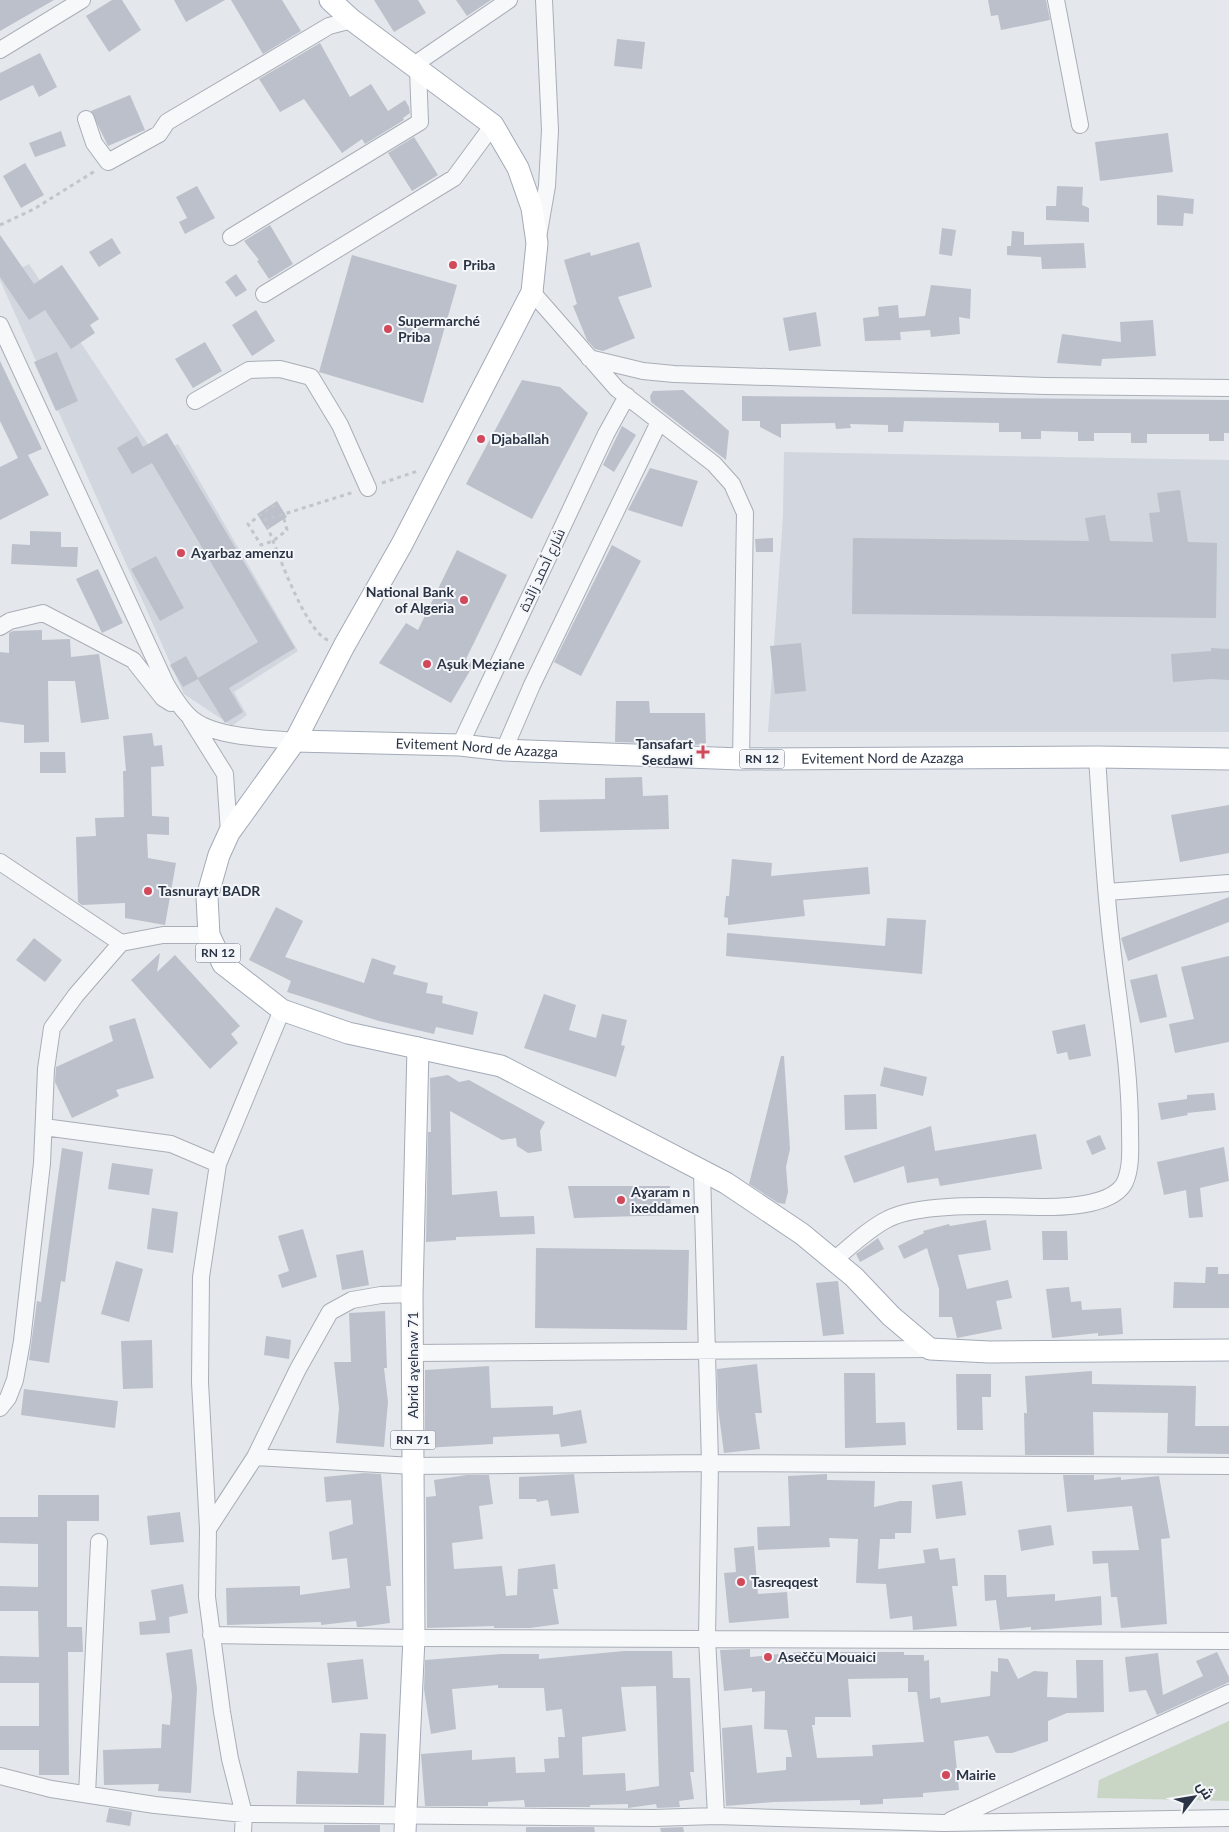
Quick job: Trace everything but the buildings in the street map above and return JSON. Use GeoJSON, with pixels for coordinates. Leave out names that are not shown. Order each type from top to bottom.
{"type":"FeatureCollection","features":[{"type":"Feature","properties":{"kind":"main road","name":"RN 12"},"geometry":{"type":"LineString","coordinates":[[330,0],[352,20],[493,125],[518,168],[532,208],[537,243],[532,292],[402,544],[344,646],[295,741],[228,833],[219,854],[207,897],[209,935],[223,964],[282,1010],[348,1033],[501,1066],[726,1183],[795,1229],[834,1260],[854,1277],[890,1316],[930,1349]]}},
{"type":"Feature","properties":{"kind":"main road","name":"Evitement Nord de Azazga"},"geometry":{"type":"LineString","coordinates":[[295,741],[460,744],[504,750],[741,759],[1097,757],[1229,759]]}},
{"type":"Feature","properties":{"kind":"main road","name":"Abrid aɣelnaw 71"},"geometry":{"type":"LineString","coordinates":[[405,1824],[414,1638],[414,1352],[412,1294],[418,1048]]}},
{"type":"Feature","properties":{"kind":"main road"},"geometry":{"type":"LineString","coordinates":[[930,1349],[990,1352],[1229,1350]]}},
{"type":"Feature","properties":{"kind":"street"},"geometry":{"type":"LineString","coordinates":[[0,50],[82,0]]}},
{"type":"Feature","properties":{"kind":"street"},"geometry":{"type":"LineString","coordinates":[[231,237],[420,122],[418,70],[420,60],[509,0]]}},
{"type":"Feature","properties":{"kind":"street"},"geometry":{"type":"LineString","coordinates":[[537,243],[547,186],[550,130],[544,0]]}},
{"type":"Feature","properties":{"kind":"street"},"geometry":{"type":"LineString","coordinates":[[1056,0],[1080,125]]}},
{"type":"Feature","properties":{"kind":"street"},"geometry":{"type":"LineString","coordinates":[[86,119],[94,143],[108,162],[159,134],[167,122],[329,26],[352,20]]}},
{"type":"Feature","properties":{"kind":"street"},"geometry":{"type":"LineString","coordinates":[[264,294],[454,178],[493,125]]}},
{"type":"Feature","properties":{"kind":"street"},"geometry":{"type":"LineString","coordinates":[[532,292],[617,388],[714,464],[732,484],[745,513],[741,759]]}},
{"type":"Feature","properties":{"kind":"street"},"geometry":{"type":"LineString","coordinates":[[0,325],[166,684],[192,719],[225,774],[228,833]]}},
{"type":"Feature","properties":{"kind":"street"},"geometry":{"type":"LineString","coordinates":[[589,358],[643,371],[674,374],[1045,386],[1229,388]]}},
{"type":"Feature","properties":{"kind":"street"},"geometry":{"type":"LineString","coordinates":[[196,402],[249,370],[280,370],[311,377],[340,425],[368,488]]}},
{"type":"Feature","properties":{"kind":"street","name":"شارع أحمد زائدة"},"geometry":{"type":"LineString","coordinates":[[460,744],[606,434],[627,396]]}},
{"type":"Feature","properties":{"kind":"street"},"geometry":{"type":"LineString","coordinates":[[504,750],[532,685],[659,422]]}},
{"type":"Feature","properties":{"kind":"street"},"geometry":{"type":"LineString","coordinates":[[0,627],[10,620],[43,613],[133,660],[163,698],[192,719],[227,734],[295,741]]}},
{"type":"Feature","properties":{"kind":"street"},"geometry":{"type":"LineString","coordinates":[[834,1260],[868,1231],[889,1218],[909,1212],[951,1207],[1075,1206],[1107,1197],[1124,1182],[1130,1162],[1130,1105],[1125,1040],[1111,937],[1097,757]]}},
{"type":"Feature","properties":{"kind":"street"},"geometry":{"type":"LineString","coordinates":[[0,862],[121,943]]}},
{"type":"Feature","properties":{"kind":"street"},"geometry":{"type":"LineString","coordinates":[[1107,892],[1229,883]]}},
{"type":"Feature","properties":{"kind":"street"},"geometry":{"type":"LineString","coordinates":[[0,1408],[8,1398],[15,1380],[22,1340],[42,1163],[46,1069],[52,1028],[76,995],[121,943],[163,935],[209,935]]}},
{"type":"Feature","properties":{"kind":"street"},"geometry":{"type":"LineString","coordinates":[[243,1832],[244,1814],[230,1759],[207,1597],[208,1529],[200,1392],[201,1277],[218,1164],[282,1010]]}},
{"type":"Feature","properties":{"kind":"street"},"geometry":{"type":"LineString","coordinates":[[44,1127],[171,1144],[218,1164]]}},
{"type":"Feature","properties":{"kind":"street"},"geometry":{"type":"LineString","coordinates":[[702,1172],[709,1352],[710,1463],[707,1638],[716,1816]]}},
{"type":"Feature","properties":{"kind":"street"},"geometry":{"type":"LineString","coordinates":[[208,1529],[255,1456],[298,1369],[330,1312],[352,1300],[381,1295],[412,1294]]}},
{"type":"Feature","properties":{"kind":"street"},"geometry":{"type":"LineString","coordinates":[[414,1352],[709,1352],[930,1349]]}},
{"type":"Feature","properties":{"kind":"street"},"geometry":{"type":"LineString","coordinates":[[255,1456],[413,1466],[710,1463],[1229,1466]]}},
{"type":"Feature","properties":{"kind":"street"},"geometry":{"type":"LineString","coordinates":[[87,1794],[99,1542]]}},
{"type":"Feature","properties":{"kind":"street"},"geometry":{"type":"LineString","coordinates":[[211,1635],[414,1638],[1229,1641]]}},
{"type":"Feature","properties":{"kind":"street"},"geometry":{"type":"LineString","coordinates":[[944,1823],[1229,1693]]}},
{"type":"Feature","properties":{"kind":"street"},"geometry":{"type":"LineString","coordinates":[[0,1776],[51,1789],[155,1805],[244,1814],[405,1824],[653,1825],[716,1816],[944,1823],[1229,1818]]}},
{"type":"Feature","properties":{"kind":"street"},"geometry":{"type":"LineString","coordinates":[[944,1823],[962,1832]]}},
{"type":"Feature","properties":{"kind":"path"},"geometry":{"type":"LineString","coordinates":[[0,225],[34,209],[108,162]]}},
{"type":"Feature","properties":{"kind":"path"},"geometry":{"type":"LineString","coordinates":[[344,646],[321,638],[306,618],[265,520],[443,464]]}},
{"type":"Feature","properties":{"kind":"path"},"geometry":{"type":"LineString","coordinates":[[274,505],[248,524],[261,544],[273,541],[287,530],[283,515]]}},
{"type":"Feature","properties":{"kind":"shaded area","name":"Aɣarbaz amenzu"},"geometry":{"type":"Polygon","coordinates":[[[29,264],[155,455],[178,444],[298,651],[234,692],[247,715],[232,726],[184,694],[0,280],[0,278],[29,264]]]}},
{"type":"Feature","properties":{"kind":"shaded area"},"geometry":{"type":"Polygon","coordinates":[[[784,452],[1229,460],[1229,732],[768,732],[783,516],[784,452]]]}},
{"type":"Feature","properties":{"kind":"green space"},"geometry":{"type":"Polygon","coordinates":[[[1229,1721],[1229,1801],[1097,1798],[1099,1780],[1229,1721]]]}},
{"type":"Feature","properties":{"kind":"place","name":"Priba"},"geometry":{"type":"Point","coordinates":[453,265]}},
{"type":"Feature","properties":{"kind":"place","name":"Supermarché Priba"},"geometry":{"type":"Point","coordinates":[388,329]}},
{"type":"Feature","properties":{"kind":"place","name":"Djaballah"},"geometry":{"type":"Point","coordinates":[481,439]}},
{"type":"Feature","properties":{"kind":"place","name":"Aɣarbaz amenzu"},"geometry":{"type":"Point","coordinates":[181,553]}},
{"type":"Feature","properties":{"kind":"place","name":"National Bank of Algeria"},"geometry":{"type":"Point","coordinates":[464,600]}},
{"type":"Feature","properties":{"kind":"place","name":"Aṣuk Meẓiane"},"geometry":{"type":"Point","coordinates":[427,664]}},
{"type":"Feature","properties":{"kind":"place","name":"Tansafart Seɛdawi"},"geometry":{"type":"Point","coordinates":[703,752]}},
{"type":"Feature","properties":{"kind":"place","name":"Tasnurayt BADR"},"geometry":{"type":"Point","coordinates":[148,891]}},
{"type":"Feature","properties":{"kind":"place","name":"Aɣaram n ixeddamen"},"geometry":{"type":"Point","coordinates":[621,1200]}},
{"type":"Feature","properties":{"kind":"place","name":"Tasreqqest"},"geometry":{"type":"Point","coordinates":[741,1582]}},
{"type":"Feature","properties":{"kind":"place","name":"Asečču Mouaici"},"geometry":{"type":"Point","coordinates":[768,1657]}},
{"type":"Feature","properties":{"kind":"place","name":"Mairie"},"geometry":{"type":"Point","coordinates":[946,1775]}}]}
